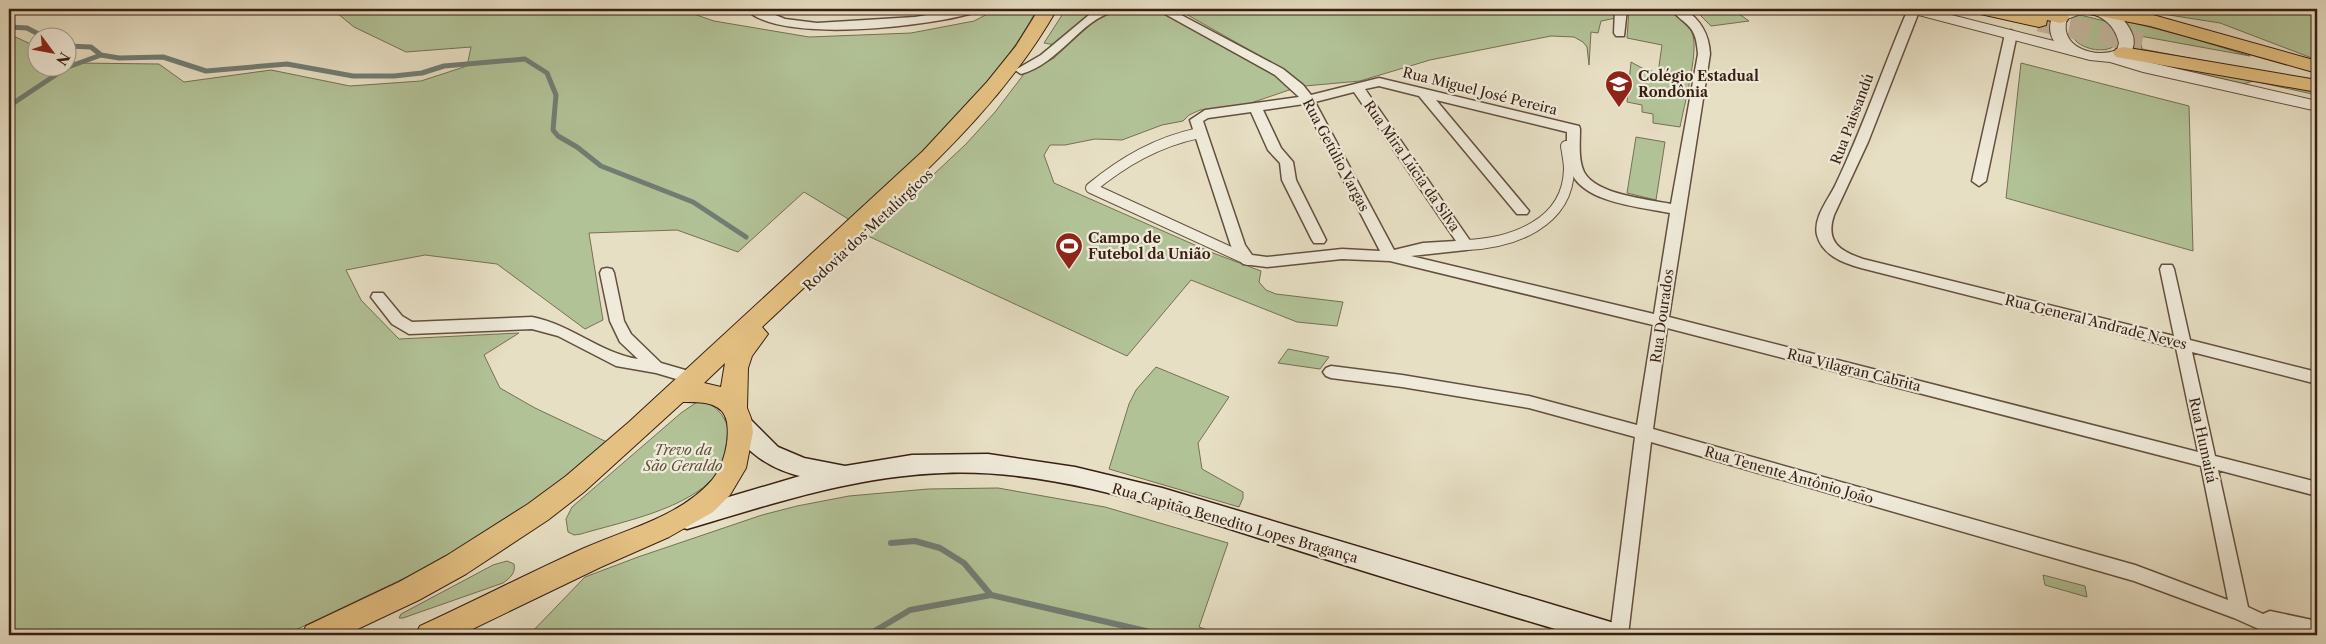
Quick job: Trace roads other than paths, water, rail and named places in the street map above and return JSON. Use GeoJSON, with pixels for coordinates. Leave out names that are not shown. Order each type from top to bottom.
{"type":"FeatureCollection","features":[{"type":"Feature","properties":{"kind":"main road","name":"Rodovia dos Metalúrgicos"},"geometry":{"type":"LineString","coordinates":[[316,635],[360,615],[456,565],[538,512],[605,459],[909,176],[962,124],[1001,78],[1036,30],[1048,9]]}},
{"type":"Feature","properties":{"kind":"main road","name":"Rodovia dos Metalúrgicos"},"geometry":{"type":"LineString","coordinates":[[737,415],[735,364],[751,339],[950,154],[995,106],[1022,70],[1060,9]]}},
{"type":"Feature","properties":{"kind":"main road"},"geometry":{"type":"LineString","coordinates":[[1983,9],[2053,15]]}},
{"type":"Feature","properties":{"kind":"main road"},"geometry":{"type":"LineString","coordinates":[[2024,9],[2053,15]]}},
{"type":"Feature","properties":{"kind":"main road"},"geometry":{"type":"LineString","coordinates":[[2090,9],[2152,21],[2317,67]]}},
{"type":"Feature","properties":{"kind":"main road"},"geometry":{"type":"LineString","coordinates":[[2142,43],[2317,76]]}},
{"type":"Feature","properties":{"kind":"main road"},"geometry":{"type":"LineString","coordinates":[[2117,55],[2317,86]]}},
{"type":"Feature","properties":{"kind":"main road"},"geometry":{"type":"LineString","coordinates":[[686,385],[708,391],[728,400],[737,415]]}},
{"type":"Feature","properties":{"kind":"main road","name":"Rua Capitão Benedito Lopes Bragança"},"geometry":{"type":"LineString","coordinates":[[737,415],[761,446],[782,460],[816,470],[848,475]]}},
{"type":"Feature","properties":{"kind":"main road","name":"Rua Capitão Benedito Lopes Bragança"},"geometry":{"type":"LineString","coordinates":[[669,525],[697,508],[724,483],[738,459],[737,415]]}},
{"type":"Feature","properties":{"kind":"main road","name":"Rua Capitão Benedito Lopes Bragança"},"geometry":{"type":"LineString","coordinates":[[430,635],[593,556],[669,525],[754,499],[848,475],[945,463],[1022,467],[1075,477],[1177,504],[1614,635]]}},
{"type":"Feature","properties":{"kind":"street"},"geometry":{"type":"LineString","coordinates":[[752,9],[782,22],[817,27],[915,22],[957,15],[975,9]]}},
{"type":"Feature","properties":{"kind":"street"},"geometry":{"type":"LineString","coordinates":[[899,9],[915,22]]}},
{"type":"Feature","properties":{"kind":"street","name":"Rua Getúlio Vargas"},"geometry":{"type":"LineString","coordinates":[[1162,9],[1279,72],[1299,88],[1308,100],[1390,256]]}},
{"type":"Feature","properties":{"kind":"street"},"geometry":{"type":"LineString","coordinates":[[1620,34],[1621,9]]}},
{"type":"Feature","properties":{"kind":"street","name":"Rua Dourados"},"geometry":{"type":"LineString","coordinates":[[1619,635],[1644,433],[1677,210],[1704,54],[1699,29],[1689,17],[1676,9]]}},
{"type":"Feature","properties":{"kind":"street"},"geometry":{"type":"LineString","coordinates":[[1913,9],[2079,52],[2117,55],[2142,67],[2317,106]]}},
{"type":"Feature","properties":{"kind":"street","name":"Rua Paissandú"},"geometry":{"type":"LineString","coordinates":[[1826,241],[1824,224],[1856,153],[1913,9]]}},
{"type":"Feature","properties":{"kind":"street"},"geometry":{"type":"LineString","coordinates":[[2079,52],[2068,46],[2058,36],[2057,24],[2053,15],[2090,9],[2108,15],[2121,27],[2127,43],[2117,55]]}},
{"type":"Feature","properties":{"kind":"street"},"geometry":{"type":"LineString","coordinates":[[1022,70],[1045,58],[1104,10]]}},
{"type":"Feature","properties":{"kind":"street"},"geometry":{"type":"LineString","coordinates":[[1979,181],[2011,34]]}},
{"type":"Feature","properties":{"kind":"street","name":"Rua Miguel José Pereira"},"geometry":{"type":"LineString","coordinates":[[1357,87],[1379,82],[1574,129],[1574,146]]}},
{"type":"Feature","properties":{"kind":"street"},"geometry":{"type":"LineString","coordinates":[[1248,260],[1238,246],[1199,133],[1196,122],[1198,117],[1211,113],[1308,100],[1357,87]]}},
{"type":"Feature","properties":{"kind":"street","name":"Rua Mira Lúcia da Silva"},"geometry":{"type":"LineString","coordinates":[[1357,87],[1466,245]]}},
{"type":"Feature","properties":{"kind":"street"},"geometry":{"type":"LineString","coordinates":[[1424,93],[1522,211]]}},
{"type":"Feature","properties":{"kind":"street"},"geometry":{"type":"LineString","coordinates":[[1256,108],[1275,150],[1286,162],[1289,180],[1319,240]]}},
{"type":"Feature","properties":{"kind":"street"},"geometry":{"type":"LineString","coordinates":[[1199,133],[1177,137],[1146,149],[1091,188],[1248,260],[1267,262],[1342,254],[1390,256],[1423,248],[1504,242],[1549,218],[1560,206],[1569,166],[1566,146],[1574,146],[1576,166],[1586,185],[1603,192],[1677,210]]}},
{"type":"Feature","properties":{"kind":"street","name":"Rua General Andrade Neves"},"geometry":{"type":"LineString","coordinates":[[1826,241],[1840,255],[1874,266],[2317,378]]}},
{"type":"Feature","properties":{"kind":"street","name":"Rua Vilagran Cabrita"},"geometry":{"type":"LineString","coordinates":[[1390,256],[1661,320],[2317,489]]}},
{"type":"Feature","properties":{"kind":"street","name":"Rua General Andrade Neves"},"geometry":{"type":"LineString","coordinates":[[1826,258],[1840,263],[1874,266]]}},
{"type":"Feature","properties":{"kind":"street","name":"Rua Humaitá"},"geometry":{"type":"LineString","coordinates":[[2167,269],[2240,612]]}},
{"type":"Feature","properties":{"kind":"street"},"geometry":{"type":"LineString","coordinates":[[607,273],[620,329],[636,349],[656,367],[686,385]]}},
{"type":"Feature","properties":{"kind":"street"},"geometry":{"type":"LineString","coordinates":[[378,297],[396,320],[409,328],[532,323],[548,325],[611,357],[638,366],[656,367]]}},
{"type":"Feature","properties":{"kind":"street","name":"Rua Tenente Antônio João"},"geometry":{"type":"LineString","coordinates":[[1331,372],[1402,381],[1530,402],[1644,433],[2105,564],[2240,612],[2291,635]]}},
{"type":"Feature","properties":{"kind":"street","name":"Rua Tenente Antônio João"},"geometry":{"type":"LineString","coordinates":[[2240,612],[2317,630]]}},
{"type":"Feature","properties":{"kind":"waterway"},"geometry":{"type":"LineString","coordinates":[[9,27],[28,29]]}},
{"type":"Feature","properties":{"kind":"waterway"},"geometry":{"type":"LineString","coordinates":[[78,46],[91,47],[101,55]]}},
{"type":"Feature","properties":{"kind":"waterway"},"geometry":{"type":"LineString","coordinates":[[78,63],[101,55]]}},
{"type":"Feature","properties":{"kind":"waterway"},"geometry":{"type":"LineString","coordinates":[[101,55],[119,58],[163,57],[206,71],[287,64],[353,76],[394,76],[422,73],[444,66],[525,59],[547,73],[556,95],[553,130],[558,136],[577,147],[601,166],[693,202],[746,237]]}},
{"type":"Feature","properties":{"kind":"waterway"},"geometry":{"type":"LineString","coordinates":[[9,106],[51,78]]}},
{"type":"Feature","properties":{"kind":"waterway"},"geometry":{"type":"LineString","coordinates":[[891,543],[915,541],[940,548],[964,563],[991,595]]}},
{"type":"Feature","properties":{"kind":"waterway"},"geometry":{"type":"LineString","coordinates":[[868,635],[910,610],[991,595]]}},
{"type":"Feature","properties":{"kind":"waterway"},"geometry":{"type":"LineString","coordinates":[[991,595],[1163,635]]}},
{"type":"Feature","properties":{"kind":"tunnel"},"geometry":{"type":"LineString","coordinates":[[2039,21],[2142,43]]}},
{"type":"Feature","properties":{"kind":"place","name":"Colégio Estadual Rondônia"},"geometry":{"type":"Point","coordinates":[1619,108]}},
{"type":"Feature","properties":{"kind":"place","name":"Campo de Futebol da União"},"geometry":{"type":"Point","coordinates":[1069,270]}},
{"type":"Feature","properties":{"kind":"park label","name":"Trevo da São Geraldo"},"geometry":{"type":"Point","coordinates":[683,458]}}]}
